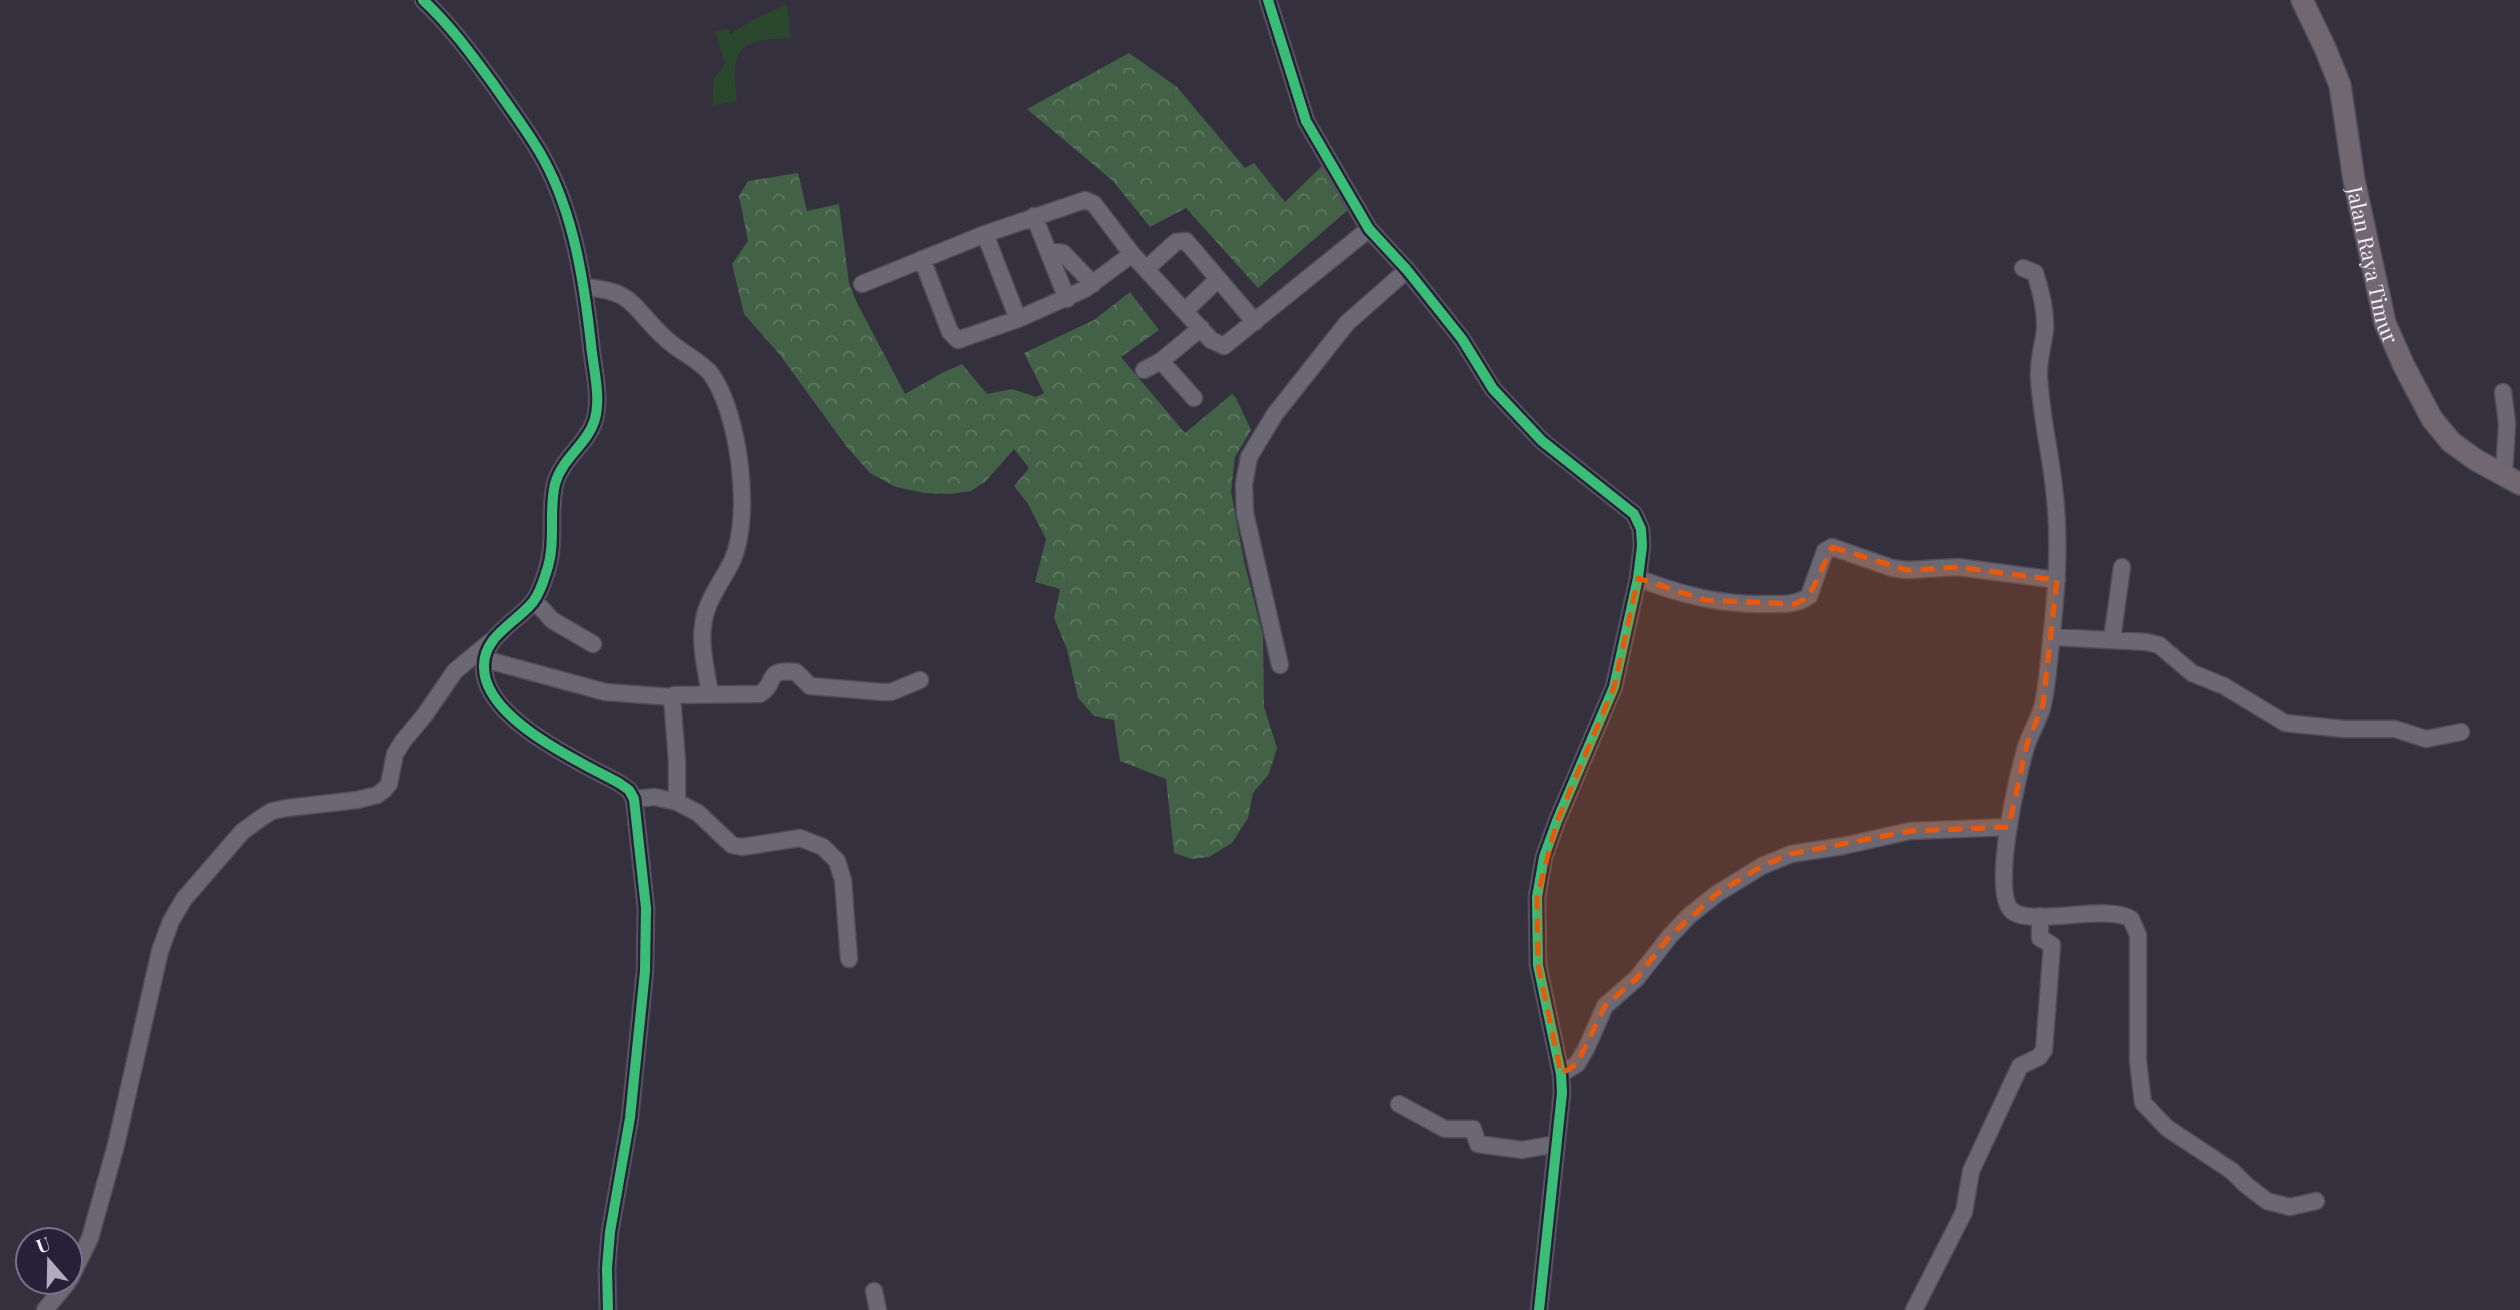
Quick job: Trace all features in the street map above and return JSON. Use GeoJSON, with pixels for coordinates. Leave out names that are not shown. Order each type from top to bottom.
{"type":"FeatureCollection","features":[{"type":"Feature","properties":{"kind":"main road","name":"Jalan Raya Timur"},"geometry":{"type":"LineString","coordinates":[[2302,0],[2340,85],[2354,180],[2385,323],[2432,419],[2451,442],[2512,480]]}},
{"type":"Feature","properties":{"kind":"street"},"geometry":{"type":"LineString","coordinates":[[84,1250],[90,1238],[116,1145],[160,951],[170,921],[184,898],[242,832],[272,811],[357,800],[377,795],[384,790],[389,784],[395,754],[455,671],[535,601],[552,549],[552,503],[555,484],[567,460],[586,438],[594,423],[597,404],[585,292],[565,212],[545,162],[482,68],[453,31],[423,0]]}},
{"type":"Feature","properties":{"kind":"street"},"geometry":{"type":"LineString","coordinates":[[1268,0],[1306,121],[1369,229],[1407,270],[1462,340],[1493,389],[1533,433],[1634,514],[1641,529],[1638,578],[1615,687],[1557,821],[1544,857],[1537,897],[1538,965],[1561,1074],[1562,1093],[1539,1310]]}},
{"type":"Feature","properties":{"kind":"street"},"geometry":{"type":"LineString","coordinates":[[862,284],[1034,216],[1080,201],[1090,201],[1132,254],[1200,328],[1216,344],[1224,346],[1369,229]]}},
{"type":"Feature","properties":{"kind":"street"},"geometry":{"type":"LineString","coordinates":[[1034,216],[1067,299]]}},
{"type":"Feature","properties":{"kind":"street"},"geometry":{"type":"LineString","coordinates":[[985,234],[1018,318]]}},
{"type":"Feature","properties":{"kind":"street"},"geometry":{"type":"LineString","coordinates":[[1146,269],[1181,240],[1186,241],[1255,322]]}},
{"type":"Feature","properties":{"kind":"street"},"geometry":{"type":"LineString","coordinates":[[1048,251],[1063,253],[1093,284]]}},
{"type":"Feature","properties":{"kind":"street"},"geometry":{"type":"LineString","coordinates":[[922,260],[950,332],[954,339],[961,340],[1067,299],[1093,284],[1132,254]]}},
{"type":"Feature","properties":{"kind":"street"},"geometry":{"type":"LineString","coordinates":[[2022,268],[2034,271],[2042,297],[2045,328],[2039,374],[2060,544],[2043,705],[2027,744],[2009,827],[2004,862],[2006,900],[2013,912],[2040,916],[2119,915],[2131,919],[2138,935],[2138,1061],[2143,1103],[2167,1128],[2232,1171],[2267,1201],[2290,1207],[2316,1201]]}},
{"type":"Feature","properties":{"kind":"street"},"geometry":{"type":"LineString","coordinates":[[1280,665],[1245,513],[1244,484],[1249,457],[1275,414],[1348,323],[1407,270]]}},
{"type":"Feature","properties":{"kind":"street"},"geometry":{"type":"LineString","coordinates":[[1185,311],[1218,279]]}},
{"type":"Feature","properties":{"kind":"street"},"geometry":{"type":"LineString","coordinates":[[585,292],[612,290],[628,298],[665,338],[708,371],[719,388],[737,439],[742,516],[734,557],[710,600],[703,626],[710,695]]}},
{"type":"Feature","properties":{"kind":"street"},"geometry":{"type":"LineString","coordinates":[[1144,370],[1161,361],[1200,328]]}},
{"type":"Feature","properties":{"kind":"street"},"geometry":{"type":"LineString","coordinates":[[1161,361],[1194,398]]}},
{"type":"Feature","properties":{"kind":"street"},"geometry":{"type":"LineString","coordinates":[[2503,392],[2512,480]]}},
{"type":"Feature","properties":{"kind":"street"},"geometry":{"type":"LineString","coordinates":[[1638,578],[1672,592],[1705,600],[1738,605],[1795,604],[1810,596],[1825,551],[1832,547],[1892,568],[1907,570],[1958,567],[2057,580]]}},
{"type":"Feature","properties":{"kind":"street"},"geometry":{"type":"LineString","coordinates":[[2112,639],[2122,567]]}},
{"type":"Feature","properties":{"kind":"street"},"geometry":{"type":"LineString","coordinates":[[535,601],[552,620],[593,644]]}},
{"type":"Feature","properties":{"kind":"street"},"geometry":{"type":"LineString","coordinates":[[2052,637],[2112,639],[2159,645],[2192,673],[2224,687],[2285,723],[2344,729],[2395,729],[2426,738],[2461,732]]}},
{"type":"Feature","properties":{"kind":"street"},"geometry":{"type":"LineString","coordinates":[[490,642],[483,670],[495,698],[508,713],[548,745],[620,783],[629,790],[634,799],[646,908],[645,971],[630,1118],[610,1232],[608,1310]]}},
{"type":"Feature","properties":{"kind":"street"},"geometry":{"type":"LineString","coordinates":[[485,659],[605,692],[672,697],[760,694],[772,675],[781,671],[796,672],[810,686],[882,692],[891,692],[920,680]]}},
{"type":"Feature","properties":{"kind":"street"},"geometry":{"type":"LineString","coordinates":[[672,697],[677,802]]}},
{"type":"Feature","properties":{"kind":"street"},"geometry":{"type":"LineString","coordinates":[[634,799],[655,797],[677,802],[698,813],[732,845],[742,847],[800,838],[823,847],[838,861],[844,880],[849,958]]}},
{"type":"Feature","properties":{"kind":"street"},"geometry":{"type":"LineString","coordinates":[[1561,1074],[1577,1064],[1605,1006],[1636,978],[1677,929],[1718,893],[1762,866],[1791,854],[1910,831],[2009,827]]}},
{"type":"Feature","properties":{"kind":"street"},"geometry":{"type":"LineString","coordinates":[[1914,1310],[1964,1213],[1971,1171],[2020,1066],[2039,1057],[2044,1050],[2052,945],[2040,937],[2040,916]]}},
{"type":"Feature","properties":{"kind":"street"},"geometry":{"type":"LineString","coordinates":[[1399,1104],[1445,1129],[1473,1129],[1478,1144],[1522,1150],[1556,1144]]}},
{"type":"Feature","properties":{"kind":"street"},"geometry":{"type":"LineString","coordinates":[[874,1291],[878,1310]]}},
{"type":"Feature","properties":{"kind":"street"},"geometry":{"type":"LineString","coordinates":[[45,1310],[57,1296]]}},
{"type":"Feature","properties":{"kind":"highlighted area"},"geometry":{"type":"Polygon","coordinates":[[[1832,547],[1907,570],[1958,567],[2057,580],[2043,705],[2027,744],[2009,827],[1910,831],[1791,854],[1762,866],[1718,893],[1670,936],[1637,978],[1605,1006],[1577,1064],[1561,1074],[1538,965],[1537,897],[1557,821],[1614,687],[1638,578],[1705,600],[1795,604],[1809,596],[1832,547]]]}},
{"type":"Feature","properties":{"kind":"green space"},"geometry":{"type":"Polygon","coordinates":[[[787,4],[791,38],[759,41],[741,50],[735,69],[737,101],[712,106],[714,79],[725,64],[715,32],[727,28],[730,34],[787,4]]]}},
{"type":"Feature","properties":{"kind":"green space"},"geometry":{"type":"Polygon","coordinates":[[[1129,53],[1177,87],[1245,168],[1254,163],[1285,202],[1323,165],[1349,209],[1258,288],[1186,208],[1150,227],[1113,181],[1027,109],[1129,53]]]}},
{"type":"Feature","properties":{"kind":"green space"},"geometry":{"type":"Polygon","coordinates":[[[798,173],[807,211],[839,204],[849,283],[905,394],[962,364],[987,394],[1012,389],[1036,397],[1044,393],[1024,353],[1094,320],[1130,292],[1159,330],[1121,357],[1185,433],[1232,394],[1236,398],[1251,430],[1235,457],[1231,492],[1244,561],[1263,636],[1264,707],[1277,748],[1269,774],[1253,793],[1248,818],[1232,843],[1209,857],[1192,859],[1174,853],[1166,779],[1120,761],[1114,720],[1094,716],[1078,698],[1067,649],[1054,618],[1060,589],[1035,582],[1046,539],[1028,504],[1014,486],[1029,468],[1014,449],[986,481],[971,491],[951,494],[925,493],[896,487],[870,473],[846,446],[780,355],[744,314],[732,264],[748,241],[739,196],[748,181],[798,173]]]}},
{"type":"Feature","properties":{"kind":"cycle path"},"geometry":{"type":"LineString","coordinates":[[423,0],[452,30],[477,63],[527,131],[544,160],[570,226],[585,297],[597,394],[594,422],[591,430],[563,466],[555,484],[551,550],[541,588],[526,610],[495,638],[485,656],[484,667],[488,686],[516,721],[559,751],[619,783],[629,790],[634,799],[646,908],[645,971],[630,1118],[610,1232],[608,1310]]}},
{"type":"Feature","properties":{"kind":"cycle path"},"geometry":{"type":"LineString","coordinates":[[1268,0],[1306,121],[1369,229],[1407,270],[1462,339],[1493,389],[1542,441],[1634,514],[1641,529],[1638,578],[1614,687],[1557,821],[1544,857],[1537,897],[1538,965],[1561,1074],[1562,1093],[1539,1310]]}}]}
